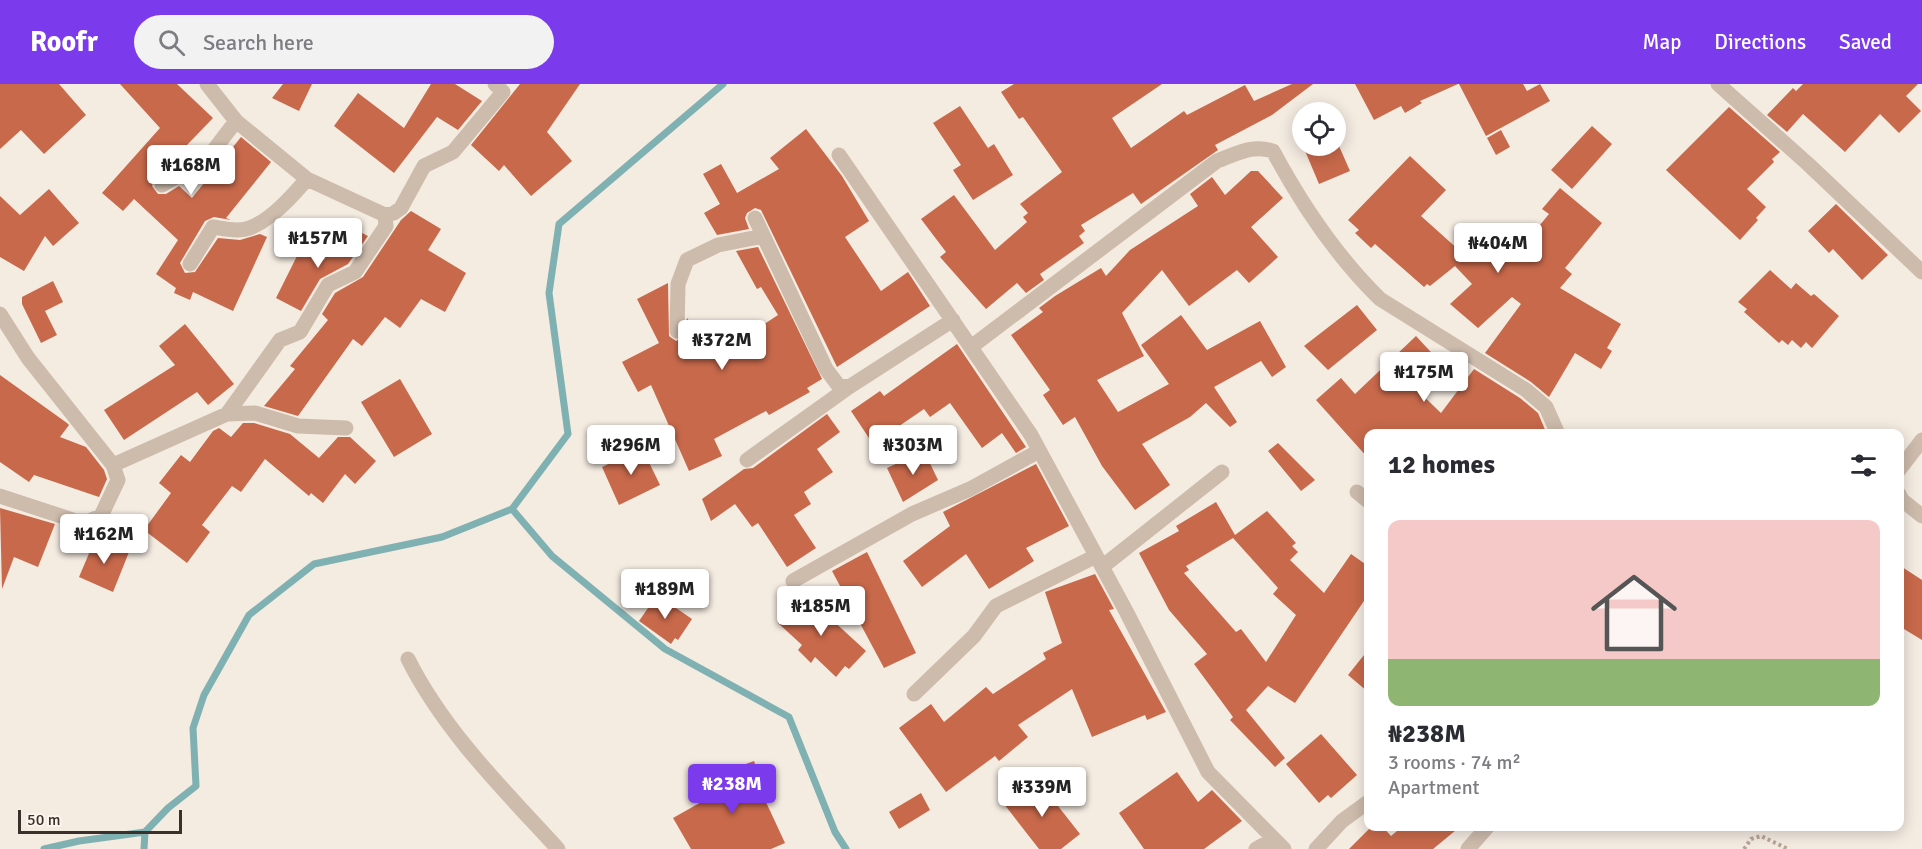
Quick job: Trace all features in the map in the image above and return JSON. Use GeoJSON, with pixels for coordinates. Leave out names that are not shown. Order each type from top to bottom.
{"type":"FeatureCollection","features":[{"type":"Feature","properties":{"kind":"street"},"geometry":{"type":"LineString","coordinates":[[207,84],[236,121],[307,179],[386,215],[401,208],[424,166],[453,153],[502,92],[495,84]]}},
{"type":"Feature","properties":{"kind":"street"},"geometry":{"type":"LineString","coordinates":[[1718,84],[1808,164],[1922,272]]}},
{"type":"Feature","properties":{"kind":"street"},"geometry":{"type":"LineString","coordinates":[[162,185],[197,168],[207,159],[236,121]]}},
{"type":"Feature","properties":{"kind":"street"},"geometry":{"type":"LineString","coordinates":[[971,347],[1216,161],[1254,147],[1264,148],[1273,151],[1293,188],[1330,243],[1380,299],[1526,390],[1546,407],[1556,429]]}},
{"type":"Feature","properties":{"kind":"street"},"geometry":{"type":"LineString","coordinates":[[838,155],[953,320],[1039,451],[1208,772],[1279,844]]}},
{"type":"Feature","properties":{"kind":"street"},"geometry":{"type":"LineString","coordinates":[[190,264],[213,227],[233,231],[254,226],[292,196],[307,179]]}},
{"type":"Feature","properties":{"kind":"street"},"geometry":{"type":"LineString","coordinates":[[227,414],[280,340],[300,332],[327,285],[355,272],[386,226],[386,215]]}},
{"type":"Feature","properties":{"kind":"street"},"geometry":{"type":"LineString","coordinates":[[755,218],[826,369],[838,385],[849,387]]}},
{"type":"Feature","properties":{"kind":"street"},"geometry":{"type":"LineString","coordinates":[[677,331],[678,284],[687,260],[718,245],[763,236]]}},
{"type":"Feature","properties":{"kind":"street"},"geometry":{"type":"LineString","coordinates":[[747,460],[849,387],[953,320]]}},
{"type":"Feature","properties":{"kind":"street"},"geometry":{"type":"LineString","coordinates":[[0,496],[76,521],[89,521],[101,516],[118,480],[113,465],[28,358],[2,321]]}},
{"type":"Feature","properties":{"kind":"street"},"geometry":{"type":"LineString","coordinates":[[113,465],[227,414],[255,413],[298,426],[346,428]]}},
{"type":"Feature","properties":{"kind":"street"},"geometry":{"type":"LineString","coordinates":[[1904,463],[1922,440]]}},
{"type":"Feature","properties":{"kind":"street"},"geometry":{"type":"LineString","coordinates":[[793,581],[912,514],[970,489],[1039,451]]}},
{"type":"Feature","properties":{"kind":"street"},"geometry":{"type":"LineString","coordinates":[[914,694],[974,636],[996,606],[1099,562],[1222,472]]}},
{"type":"Feature","properties":{"kind":"street"},"geometry":{"type":"LineString","coordinates":[[1904,502],[1922,516]]}},
{"type":"Feature","properties":{"kind":"street"},"geometry":{"type":"LineString","coordinates":[[408,659],[425,694],[490,775],[558,849]]}},
{"type":"Feature","properties":{"kind":"street"},"geometry":{"type":"LineString","coordinates":[[1316,849],[1342,821],[1364,805]]}},
{"type":"Feature","properties":{"kind":"street"},"geometry":{"type":"LineString","coordinates":[[1468,849],[1484,831]]}},
{"type":"Feature","properties":{"kind":"street"},"geometry":{"type":"LineString","coordinates":[[1256,849],[1279,844]]}},
{"type":"Feature","properties":{"kind":"path"},"geometry":{"type":"LineString","coordinates":[[1744,849],[1755,836],[1761,836],[1788,849]]}},
{"type":"Feature","properties":{"kind":"building"},"geometry":{"type":"Polygon","coordinates":[[[0,84],[59,84],[86,115],[44,154],[21,130],[0,149],[0,84]]]}},
{"type":"Feature","properties":{"kind":"building"},"geometry":{"type":"Polygon","coordinates":[[[120,84],[177,84],[213,118],[162,171],[164,173],[154,180],[152,186],[158,194],[166,194],[179,186],[192,198],[241,137],[271,162],[226,218],[231,220],[214,217],[205,221],[180,263],[185,273],[195,272],[218,238],[240,240],[260,234],[267,237],[233,311],[193,292],[190,300],[174,293],[176,288],[156,274],[178,240],[134,199],[123,211],[102,193],[160,128],[120,84]]]}},
{"type":"Feature","properties":{"kind":"building"},"geometry":{"type":"Polygon","coordinates":[[[283,84],[312,84],[299,111],[272,98],[283,84]]]}},
{"type":"Feature","properties":{"kind":"building"},"geometry":{"type":"Polygon","coordinates":[[[431,84],[455,84],[482,101],[458,130],[437,117],[394,173],[334,126],[358,93],[404,128],[431,84]]]}},
{"type":"Feature","properties":{"kind":"building"},"geometry":{"type":"Polygon","coordinates":[[[520,84],[580,84],[547,132],[572,161],[531,196],[504,165],[499,171],[471,145],[520,84]]]}},
{"type":"Feature","properties":{"kind":"building"},"geometry":{"type":"Polygon","coordinates":[[[1014,84],[1162,84],[1112,118],[1131,148],[1184,111],[1187,115],[1245,85],[1254,101],[1292,84],[1313,84],[1272,115],[1215,145],[1218,150],[1141,204],[1133,193],[1081,225],[1085,231],[1079,236],[1084,243],[1040,274],[1044,280],[1026,293],[1017,283],[986,309],[940,257],[946,252],[921,219],[954,195],[995,250],[1027,222],[1023,217],[1028,213],[1020,204],[1062,172],[1023,117],[1019,119],[1001,92],[1014,84]]]}},
{"type":"Feature","properties":{"kind":"building"},"geometry":{"type":"Polygon","coordinates":[[[1355,84],[1458,84],[1420,101],[1422,103],[1405,113],[1401,106],[1374,120],[1355,84]]]}},
{"type":"Feature","properties":{"kind":"building"},"geometry":{"type":"Polygon","coordinates":[[[1459,84],[1523,84],[1527,91],[1540,84],[1550,101],[1486,136],[1459,84]]]}},
{"type":"Feature","properties":{"kind":"building"},"geometry":{"type":"Polygon","coordinates":[[[1803,84],[1918,84],[1906,96],[1921,111],[1899,133],[1880,114],[1845,152],[1803,114],[1787,132],[1767,115],[1793,88],[1796,91],[1803,84]]]}},
{"type":"Feature","properties":{"kind":"building"},"geometry":{"type":"Polygon","coordinates":[[[960,106],[988,148],[994,144],[1013,175],[973,200],[953,170],[961,165],[933,123],[960,106]]]}},
{"type":"Feature","properties":{"kind":"building"},"geometry":{"type":"Polygon","coordinates":[[[1729,107],[1780,152],[1772,159],[1774,162],[1747,189],[1766,207],[1740,240],[1666,170],[1729,107]]]}},
{"type":"Feature","properties":{"kind":"building"},"geometry":{"type":"Polygon","coordinates":[[[1592,126],[1612,144],[1572,189],[1551,170],[1592,126]]]}},
{"type":"Feature","properties":{"kind":"building"},"geometry":{"type":"Polygon","coordinates":[[[806,129],[842,176],[869,221],[845,237],[881,291],[908,272],[930,306],[837,367],[761,210],[755,208],[747,213],[745,218],[749,229],[717,235],[704,213],[720,204],[703,174],[721,164],[737,193],[779,169],[770,158],[806,129]]]}},
{"type":"Feature","properties":{"kind":"building"},"geometry":{"type":"Polygon","coordinates":[[[1501,130],[1510,147],[1496,155],[1487,138],[1501,130]]]}},
{"type":"Feature","properties":{"kind":"building"},"geometry":{"type":"Polygon","coordinates":[[[1307,156],[1343,156],[1350,171],[1319,184],[1307,156]]]}},
{"type":"Feature","properties":{"kind":"building"},"geometry":{"type":"Polygon","coordinates":[[[1410,156],[1446,190],[1421,216],[1460,251],[1477,228],[1498,243],[1508,230],[1525,243],[1549,214],[1542,209],[1560,188],[1602,223],[1565,268],[1572,274],[1560,288],[1621,324],[1607,348],[1612,351],[1601,369],[1575,353],[1549,397],[1531,382],[1485,353],[1521,304],[1512,297],[1478,328],[1450,304],[1472,284],[1455,266],[1430,286],[1427,284],[1424,287],[1375,244],[1371,248],[1355,233],[1359,230],[1348,220],[1410,156]]]}},
{"type":"Feature","properties":{"kind":"building"},"geometry":{"type":"Polygon","coordinates":[[[1251,171],[1258,171],[1283,198],[1251,227],[1278,257],[1249,283],[1237,270],[1189,306],[1162,270],[1122,313],[1144,356],[1097,380],[1118,412],[1169,384],[1141,345],[1181,315],[1207,350],[1260,321],[1286,367],[1272,377],[1261,361],[1214,387],[1237,422],[1230,427],[1206,403],[1190,417],[1142,444],[1170,485],[1135,510],[1102,466],[1075,417],[1063,425],[1043,395],[1050,390],[1011,335],[1043,312],[1039,308],[1055,296],[1101,268],[1106,276],[1130,250],[1198,206],[1190,194],[1212,177],[1225,195],[1251,171]]]}},
{"type":"Feature","properties":{"kind":"building"},"geometry":{"type":"Polygon","coordinates":[[[49,189],[79,223],[53,246],[45,236],[24,271],[0,257],[0,196],[20,215],[49,189]]]}},
{"type":"Feature","properties":{"kind":"building"},"geometry":{"type":"Polygon","coordinates":[[[1836,204],[1888,255],[1862,280],[1833,249],[1829,253],[1808,231],[1836,204]]]}},
{"type":"Feature","properties":{"kind":"building"},"geometry":{"type":"Polygon","coordinates":[[[411,211],[441,229],[428,250],[466,273],[445,312],[421,299],[400,328],[385,317],[362,346],[353,339],[298,416],[264,406],[295,369],[290,366],[328,320],[322,314],[335,293],[363,277],[401,220],[411,211]]]}},
{"type":"Feature","properties":{"kind":"building"},"geometry":{"type":"Polygon","coordinates":[[[352,228],[368,236],[348,264],[320,279],[301,311],[276,298],[301,248],[324,260],[337,233],[347,238],[352,228]]]}},
{"type":"Feature","properties":{"kind":"building"},"geometry":{"type":"Polygon","coordinates":[[[758,247],[822,379],[807,388],[810,392],[769,415],[766,411],[714,439],[722,456],[689,471],[651,385],[638,392],[622,362],[659,343],[637,299],[668,283],[669,336],[676,341],[685,337],[687,318],[714,357],[778,315],[761,287],[757,289],[736,251],[758,247]]]}},
{"type":"Feature","properties":{"kind":"building"},"geometry":{"type":"Polygon","coordinates":[[[1770,270],[1791,289],[1796,283],[1811,296],[1814,294],[1839,316],[1812,348],[1806,342],[1801,348],[1792,340],[1788,345],[1782,340],[1779,343],[1744,312],[1747,309],[1738,302],[1770,270]]]}},
{"type":"Feature","properties":{"kind":"building"},"geometry":{"type":"Polygon","coordinates":[[[53,281],[63,302],[45,311],[57,335],[41,343],[22,304],[22,297],[53,281]]]}},
{"type":"Feature","properties":{"kind":"building"},"geometry":{"type":"Polygon","coordinates":[[[1357,305],[1377,330],[1328,370],[1304,346],[1357,305]]]}},
{"type":"Feature","properties":{"kind":"building"},"geometry":{"type":"Polygon","coordinates":[[[185,324],[234,384],[208,405],[197,392],[124,440],[104,410],[175,365],[159,346],[185,324]]]}},
{"type":"Feature","properties":{"kind":"building"},"geometry":{"type":"Polygon","coordinates":[[[1416,336],[1441,363],[1415,388],[1441,413],[1474,369],[1520,398],[1538,413],[1545,429],[1364,429],[1364,454],[1316,400],[1341,378],[1355,394],[1416,336]]]}},
{"type":"Feature","properties":{"kind":"building"},"geometry":{"type":"Polygon","coordinates":[[[957,344],[1026,447],[1016,453],[1002,433],[982,448],[950,403],[930,417],[924,409],[873,444],[851,411],[880,391],[884,396],[957,344]]]}},
{"type":"Feature","properties":{"kind":"building"},"geometry":{"type":"Polygon","coordinates":[[[0,375],[69,425],[60,437],[86,447],[104,470],[107,479],[99,497],[34,475],[29,482],[0,462],[0,375]]]}},
{"type":"Feature","properties":{"kind":"building"},"geometry":{"type":"Polygon","coordinates":[[[400,379],[432,434],[394,457],[361,402],[400,379]]]}},
{"type":"Feature","properties":{"kind":"building"},"geometry":{"type":"Polygon","coordinates":[[[827,414],[840,432],[817,449],[833,472],[804,492],[811,504],[794,515],[816,548],[787,567],[758,523],[752,527],[735,504],[711,521],[702,499],[744,469],[753,468],[827,414]]]}},
{"type":"Feature","properties":{"kind":"building"},"geometry":{"type":"Polygon","coordinates":[[[243,423],[254,423],[290,434],[319,458],[338,437],[350,437],[376,461],[355,484],[345,474],[323,503],[311,493],[309,496],[265,459],[241,492],[232,486],[202,525],[210,532],[187,563],[144,530],[171,493],[159,483],[181,455],[190,462],[213,431],[219,428],[231,437],[243,423]]]}},
{"type":"Feature","properties":{"kind":"building"},"geometry":{"type":"Polygon","coordinates":[[[1278,443],[1315,480],[1301,491],[1268,451],[1278,443]]]}},
{"type":"Feature","properties":{"kind":"building"},"geometry":{"type":"Polygon","coordinates":[[[642,448],[660,485],[619,505],[602,467],[642,448]]]}},
{"type":"Feature","properties":{"kind":"building"},"geometry":{"type":"Polygon","coordinates":[[[924,451],[938,480],[903,502],[887,468],[924,451]]]}},
{"type":"Feature","properties":{"kind":"building"},"geometry":{"type":"Polygon","coordinates":[[[1036,464],[1069,526],[1026,548],[1034,561],[989,589],[966,554],[922,587],[903,561],[950,526],[943,512],[1036,464]]]}},
{"type":"Feature","properties":{"kind":"building"},"geometry":{"type":"Polygon","coordinates":[[[1216,502],[1235,535],[1267,511],[1296,543],[1292,546],[1298,552],[1290,560],[1324,593],[1351,554],[1364,563],[1364,601],[1295,703],[1268,686],[1246,710],[1285,758],[1275,767],[1230,720],[1233,717],[1194,664],[1207,654],[1169,610],[1139,553],[1179,531],[1176,526],[1216,502]],[[1233,538],[1186,566],[1189,570],[1184,573],[1236,632],[1241,629],[1266,662],[1296,615],[1273,594],[1278,588],[1233,538]]]}},
{"type":"Feature","properties":{"kind":"building"},"geometry":{"type":"Polygon","coordinates":[[[0,508],[55,524],[38,567],[14,557],[2,589],[0,508]]]}},
{"type":"Feature","properties":{"kind":"building"},"geometry":{"type":"Polygon","coordinates":[[[96,537],[129,552],[113,592],[79,577],[96,537]]]}},
{"type":"Feature","properties":{"kind":"building"},"geometry":{"type":"Polygon","coordinates":[[[867,552],[916,653],[884,668],[832,571],[867,552]]]}},
{"type":"Feature","properties":{"kind":"building"},"geometry":{"type":"Polygon","coordinates":[[[1904,568],[1922,580],[1922,640],[1904,629],[1904,568]]]}},
{"type":"Feature","properties":{"kind":"building"},"geometry":{"type":"Polygon","coordinates":[[[1095,574],[1114,609],[1109,610],[1166,712],[1147,720],[1145,715],[1092,737],[1072,689],[1018,725],[1028,737],[999,761],[995,756],[946,792],[899,728],[931,704],[944,722],[986,687],[993,694],[1046,659],[1043,653],[1062,643],[1045,592],[1095,574]]]}},
{"type":"Feature","properties":{"kind":"building"},"geometry":{"type":"Polygon","coordinates":[[[804,594],[866,651],[849,669],[845,666],[836,677],[815,657],[811,663],[798,650],[802,645],[778,623],[804,594]]]}},
{"type":"Feature","properties":{"kind":"building"},"geometry":{"type":"Polygon","coordinates":[[[657,595],[692,619],[678,640],[675,638],[671,644],[639,621],[657,595]]]}},
{"type":"Feature","properties":{"kind":"building"},"geometry":{"type":"Polygon","coordinates":[[[1364,655],[1364,689],[1348,675],[1364,655]]]}},
{"type":"Feature","properties":{"kind":"building"},"geometry":{"type":"Polygon","coordinates":[[[1321,734],[1357,775],[1331,798],[1328,795],[1319,803],[1286,764],[1321,734]]]}},
{"type":"Feature","properties":{"kind":"building"},"geometry":{"type":"Polygon","coordinates":[[[754,761],[762,785],[759,787],[785,843],[771,849],[691,849],[673,818],[719,792],[713,776],[754,761]]]}},
{"type":"Feature","properties":{"kind":"building"},"geometry":{"type":"Polygon","coordinates":[[[1177,772],[1198,802],[1212,790],[1242,821],[1204,849],[1144,849],[1119,813],[1177,772]]]}},
{"type":"Feature","properties":{"kind":"building"},"geometry":{"type":"Polygon","coordinates":[[[1036,778],[1080,834],[1061,849],[1039,849],[1004,804],[1036,778]]]}},
{"type":"Feature","properties":{"kind":"building"},"geometry":{"type":"Polygon","coordinates":[[[921,793],[930,810],[899,829],[889,812],[921,793]]]}},
{"type":"Feature","properties":{"kind":"building"},"geometry":{"type":"Polygon","coordinates":[[[1367,831],[1386,831],[1391,836],[1397,831],[1455,831],[1433,849],[1349,849],[1367,831]]]}},
{"type":"Feature","properties":{"kind":"waterway"},"geometry":{"type":"LineString","coordinates":[[44,849],[79,841],[145,832],[168,808],[196,786],[193,728],[204,695],[249,615],[314,564],[442,537],[512,509],[568,434],[549,293],[559,224],[723,84]]}},
{"type":"Feature","properties":{"kind":"waterway"},"geometry":{"type":"LineString","coordinates":[[512,509],[552,556],[665,649],[789,717],[835,832],[846,849]]}},
{"type":"Feature","properties":{"kind":"waterway"},"geometry":{"type":"LineString","coordinates":[[144,849],[145,832]]}}]}
